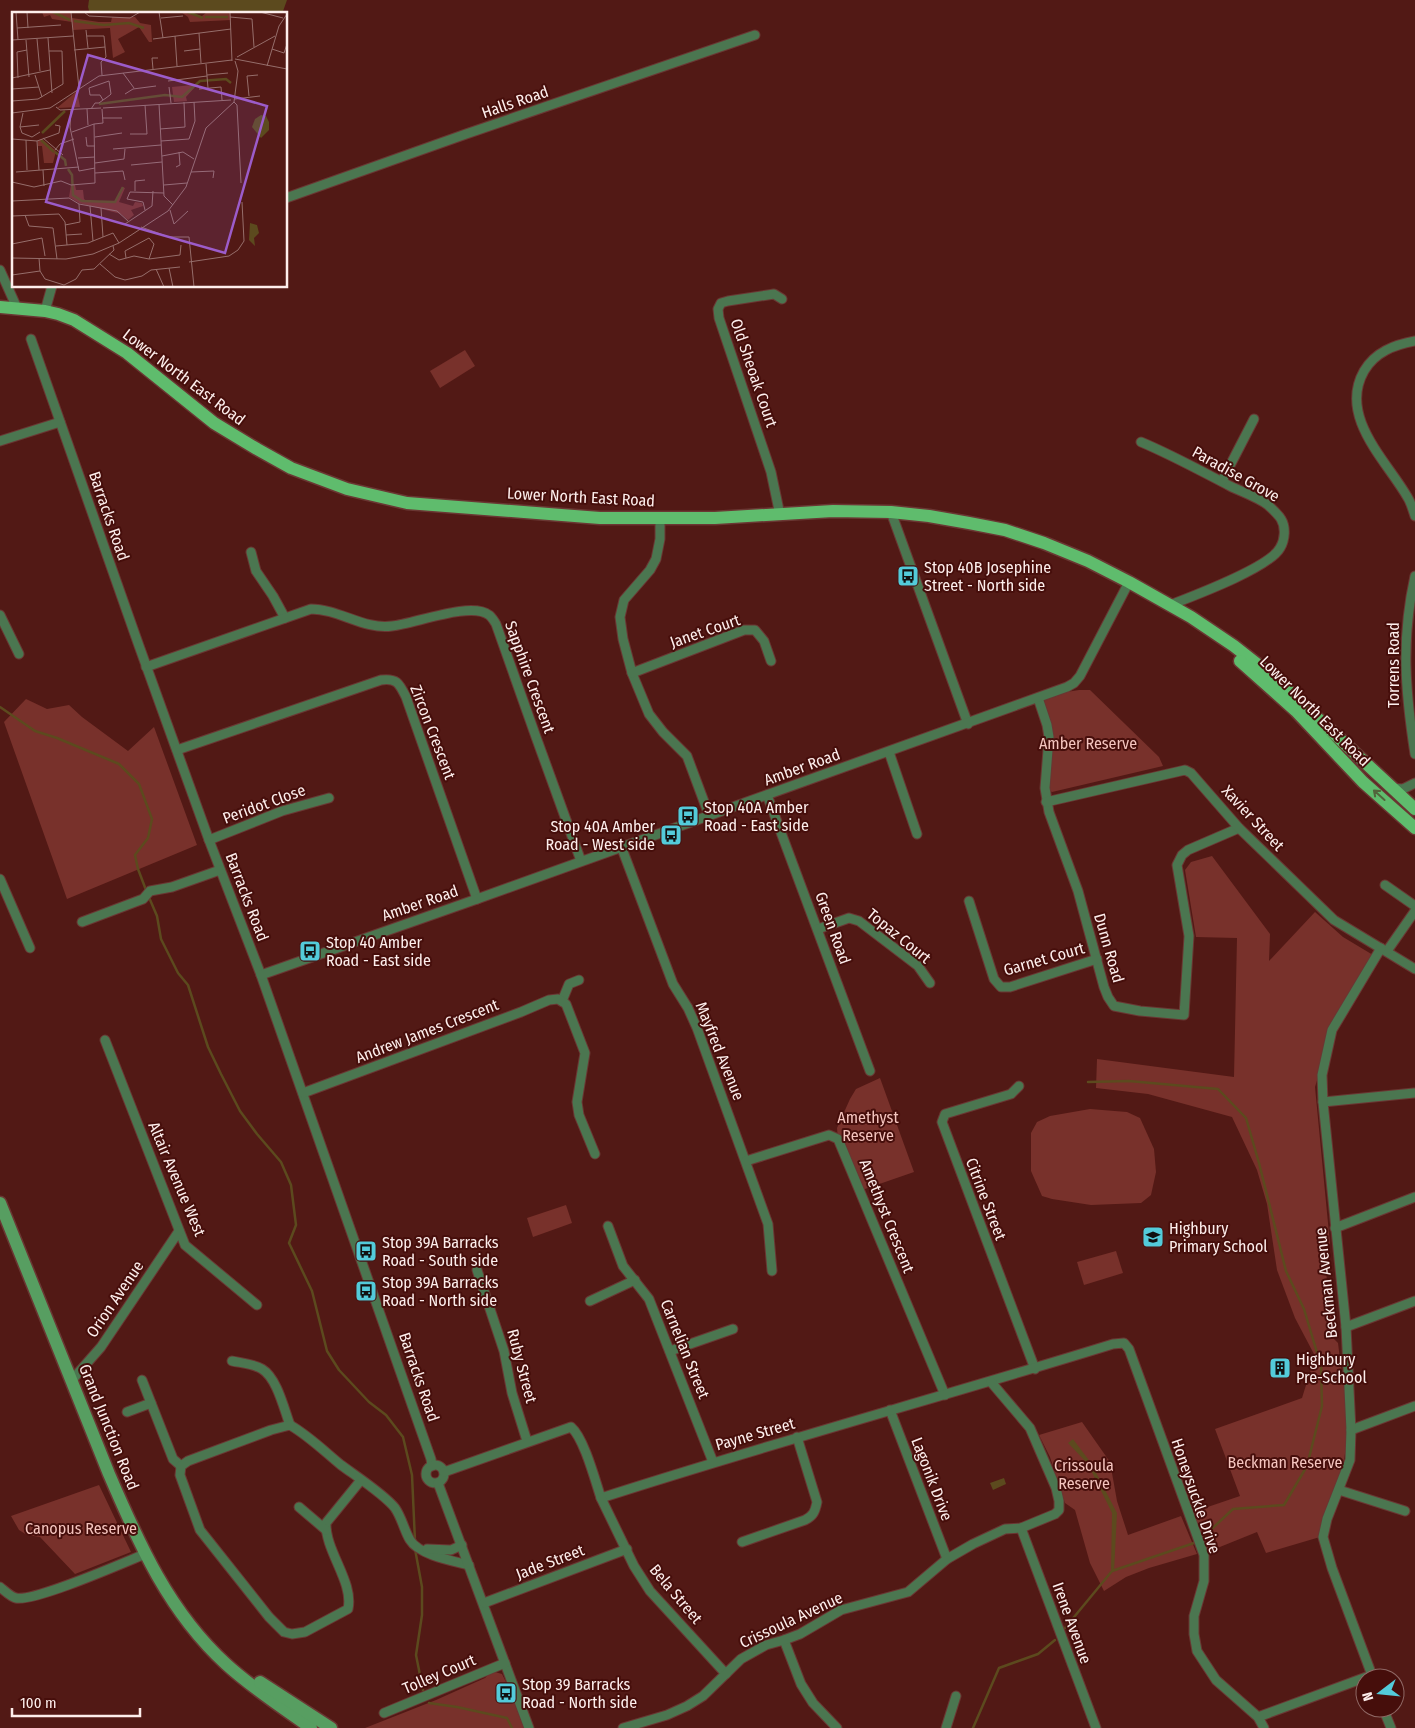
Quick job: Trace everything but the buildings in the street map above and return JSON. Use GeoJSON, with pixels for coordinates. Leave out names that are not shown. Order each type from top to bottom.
{"type":"FeatureCollection","features":[{"type":"Feature","properties":{"kind":"main road","name":"Lower North East Road"},"geometry":{"type":"LineString","coordinates":[[0,307],[45,311],[74,320],[127,353],[206,417],[234,436],[291,468],[346,488],[408,503],[600,518],[715,518],[833,511],[891,512],[929,516],[1005,530],[1044,543],[1088,561],[1129,582],[1170,605],[1234,646],[1271,675],[1392,788],[1414,806]]}},
{"type":"Feature","properties":{"kind":"main road","name":"Lower North East Road"},"geometry":{"type":"LineString","coordinates":[[1191,618],[1296,711],[1363,782],[1415,828]]}},
{"type":"Feature","properties":{"kind":"main road","name":"Grand Junction Road"},"geometry":{"type":"LineString","coordinates":[[0,1203],[110,1474],[145,1554],[173,1602],[193,1628],[238,1675],[297,1722],[311,1728]]}},
{"type":"Feature","properties":{"kind":"main road","name":"Grand Junction Road"},"geometry":{"type":"LineString","coordinates":[[213,1650],[326,1727]]}},
{"type":"Feature","properties":{"kind":"street","name":"Halls Road"},"geometry":{"type":"LineString","coordinates":[[288,197],[754,35]]}},
{"type":"Feature","properties":{"kind":"street"},"geometry":{"type":"LineString","coordinates":[[0,270],[17,308]]}},
{"type":"Feature","properties":{"kind":"street"},"geometry":{"type":"LineString","coordinates":[[45,311],[51,288]]}},
{"type":"Feature","properties":{"kind":"street","name":"Old Sheoak Court"},"geometry":{"type":"LineString","coordinates":[[780,514],[771,472],[719,318],[718,309],[721,303],[764,295],[774,294],[782,299]]}},
{"type":"Feature","properties":{"kind":"street","name":"Barracks Road"},"geometry":{"type":"LineString","coordinates":[[31,339],[146,667],[303,1093],[432,1466]]}},
{"type":"Feature","properties":{"kind":"street"},"geometry":{"type":"LineString","coordinates":[[1415,341],[1388,348],[1376,356],[1360,378],[1356,394],[1364,430],[1409,499],[1415,516]]}},
{"type":"Feature","properties":{"kind":"street"},"geometry":{"type":"LineString","coordinates":[[1222,482],[1254,419]]}},
{"type":"Feature","properties":{"kind":"street"},"geometry":{"type":"LineString","coordinates":[[0,441],[60,422]]}},
{"type":"Feature","properties":{"kind":"street","name":"Paradise Grove"},"geometry":{"type":"LineString","coordinates":[[1142,442],[1170,454],[1267,504],[1282,520],[1284,528],[1284,539],[1274,556],[1212,589],[1170,605]]}},
{"type":"Feature","properties":{"kind":"street"},"geometry":{"type":"LineString","coordinates":[[891,512],[968,724]]}},
{"type":"Feature","properties":{"kind":"street"},"geometry":{"type":"LineString","coordinates":[[660,518],[660,539],[656,559],[650,570],[624,600],[620,617],[623,639],[632,673],[649,714],[663,732],[687,756],[709,815]]}},
{"type":"Feature","properties":{"kind":"street"},"geometry":{"type":"LineString","coordinates":[[251,552],[256,571],[285,618]]}},
{"type":"Feature","properties":{"kind":"street","name":"Torrens Road"},"geometry":{"type":"LineString","coordinates":[[1415,576],[1409,602],[1405,643],[1407,706],[1415,754]]}},
{"type":"Feature","properties":{"kind":"street","name":"Amber Road"},"geometry":{"type":"LineString","coordinates":[[261,975],[968,724],[1067,687],[1080,676],[1129,582]]}},
{"type":"Feature","properties":{"kind":"street","name":"Sapphire Crescent"},"geometry":{"type":"LineString","coordinates":[[146,667],[311,608],[322,609],[368,625],[390,627],[457,611],[482,612],[489,615],[496,624],[581,861]]}},
{"type":"Feature","properties":{"kind":"street"},"geometry":{"type":"LineString","coordinates":[[0,615],[19,654]]}},
{"type":"Feature","properties":{"kind":"street","name":"Janet Court"},"geometry":{"type":"LineString","coordinates":[[632,673],[744,630],[755,630],[764,641],[771,660]]}},
{"type":"Feature","properties":{"kind":"street","name":"Zircon Crescent"},"geometry":{"type":"LineString","coordinates":[[177,750],[380,680],[390,679],[399,684],[406,697],[476,899]]}},
{"type":"Feature","properties":{"kind":"street","name":"Dunn Road"},"geometry":{"type":"LineString","coordinates":[[1038,698],[1049,737],[1045,788],[1046,802],[1078,891],[1104,987],[1114,1006],[1184,1015],[1189,936],[1177,865],[1182,854],[1188,850],[1239,828]]}},
{"type":"Feature","properties":{"kind":"street"},"geometry":{"type":"LineString","coordinates":[[889,752],[917,834]]}},
{"type":"Feature","properties":{"kind":"street","name":"Xavier Street"},"geometry":{"type":"LineString","coordinates":[[1046,802],[1185,770],[1190,773],[1239,828],[1334,920],[1415,969]]}},
{"type":"Feature","properties":{"kind":"street"},"geometry":{"type":"LineString","coordinates":[[1392,788],[1403,789],[1415,783]]}},
{"type":"Feature","properties":{"kind":"street","name":"Green Road"},"geometry":{"type":"LineString","coordinates":[[767,795],[870,1071]]}},
{"type":"Feature","properties":{"kind":"street","name":"Peridot Close"},"geometry":{"type":"LineString","coordinates":[[209,840],[282,811],[329,798]]}},
{"type":"Feature","properties":{"kind":"street"},"geometry":{"type":"LineString","coordinates":[[1404,818],[1414,806]]}},
{"type":"Feature","properties":{"kind":"street","name":"Mayfred Avenue"},"geometry":{"type":"LineString","coordinates":[[621,846],[673,984],[688,1008],[697,1028],[746,1161],[768,1224],[772,1271]]}},
{"type":"Feature","properties":{"kind":"street"},"geometry":{"type":"LineString","coordinates":[[82,922],[143,899],[150,890],[172,887],[220,870]]}},
{"type":"Feature","properties":{"kind":"street"},"geometry":{"type":"LineString","coordinates":[[0,879],[30,948]]}},
{"type":"Feature","properties":{"kind":"street"},"geometry":{"type":"LineString","coordinates":[[1385,885],[1415,906]]}},
{"type":"Feature","properties":{"kind":"street","name":"Garnet Court"},"geometry":{"type":"LineString","coordinates":[[969,901],[994,979],[1000,987],[1010,986],[1097,959]]}},
{"type":"Feature","properties":{"kind":"street","name":"Beckman Avenue"},"geometry":{"type":"LineString","coordinates":[[1369,1668],[1332,1568],[1323,1537],[1350,1460],[1351,1430],[1346,1327],[1323,1102],[1322,1075],[1332,1030],[1384,949],[1415,911]]}},
{"type":"Feature","properties":{"kind":"street","name":"Topaz Court"},"geometry":{"type":"LineString","coordinates":[[818,929],[849,918],[859,921],[918,966],[930,983]]}},
{"type":"Feature","properties":{"kind":"street"},"geometry":{"type":"LineString","coordinates":[[578,980],[569,984],[562,1002],[566,1004],[585,1053],[577,1102],[579,1115],[595,1154]]}},
{"type":"Feature","properties":{"kind":"street","name":"Andrew James Crescent"},"geometry":{"type":"LineString","coordinates":[[303,1093],[522,1012],[549,1000],[558,999],[562,1002]]}},
{"type":"Feature","properties":{"kind":"street","name":"Altair Avenue West"},"geometry":{"type":"LineString","coordinates":[[105,1040],[185,1245],[257,1304]]}},
{"type":"Feature","properties":{"kind":"street","name":"Citrine Street"},"geometry":{"type":"LineString","coordinates":[[1019,1086],[1011,1094],[945,1114],[942,1122],[1034,1369]]}},
{"type":"Feature","properties":{"kind":"street"},"geometry":{"type":"LineString","coordinates":[[1323,1102],[1414,1093]]}},
{"type":"Feature","properties":{"kind":"street","name":"Amethyst Crescent"},"geometry":{"type":"LineString","coordinates":[[746,1161],[829,1135],[838,1139],[945,1394]]}},
{"type":"Feature","properties":{"kind":"street"},"geometry":{"type":"LineString","coordinates":[[1335,1228],[1415,1197]]}},
{"type":"Feature","properties":{"kind":"street","name":"Carnelian Street"},"geometry":{"type":"LineString","coordinates":[[608,1226],[623,1266],[649,1299],[713,1462]]}},
{"type":"Feature","properties":{"kind":"street","name":"Orion Avenue"},"geometry":{"type":"LineString","coordinates":[[72,1380],[101,1347],[179,1231]]}},
{"type":"Feature","properties":{"kind":"street","name":"Ruby Street"},"geometry":{"type":"LineString","coordinates":[[477,1270],[504,1352],[512,1394],[527,1441]]}},
{"type":"Feature","properties":{"kind":"street"},"geometry":{"type":"LineString","coordinates":[[590,1301],[635,1280]]}},
{"type":"Feature","properties":{"kind":"street"},"geometry":{"type":"LineString","coordinates":[[1346,1327],[1415,1301]]}},
{"type":"Feature","properties":{"kind":"street"},"geometry":{"type":"LineString","coordinates":[[670,1351],[733,1329]]}},
{"type":"Feature","properties":{"kind":"street","name":"Payne Street"},"geometry":{"type":"LineString","coordinates":[[601,1498],[797,1437],[991,1382],[1113,1344],[1124,1343]]}},
{"type":"Feature","properties":{"kind":"street","name":"Honeysuckle Drive"},"geometry":{"type":"LineString","coordinates":[[1124,1343],[1129,1349],[1204,1555],[1204,1580],[1194,1616],[1194,1634],[1197,1651],[1216,1680],[1258,1717],[1264,1728]]}},
{"type":"Feature","properties":{"kind":"street"},"geometry":{"type":"LineString","coordinates":[[232,1361],[261,1368],[269,1374],[290,1425],[305,1434],[395,1508],[411,1542],[421,1549],[442,1558],[469,1565]]}},
{"type":"Feature","properties":{"kind":"street"},"geometry":{"type":"LineString","coordinates":[[142,1380],[174,1459],[181,1466]]}},
{"type":"Feature","properties":{"kind":"street","name":"Crissoula Avenue"},"geometry":{"type":"LineString","coordinates":[[623,1728],[687,1706],[703,1696],[741,1659],[766,1645],[800,1634],[842,1610],[908,1592],[947,1559],[973,1544],[1005,1529],[1021,1528],[1055,1514],[1059,1510],[1056,1488],[1030,1428],[991,1382]]}},
{"type":"Feature","properties":{"kind":"street"},"geometry":{"type":"LineString","coordinates":[[128,1412],[151,1403]]}},
{"type":"Feature","properties":{"kind":"street"},"geometry":{"type":"LineString","coordinates":[[1351,1430],[1415,1406]]}},
{"type":"Feature","properties":{"kind":"street","name":"Lagonik Drive"},"geometry":{"type":"LineString","coordinates":[[890,1410],[947,1559]]}},
{"type":"Feature","properties":{"kind":"street"},"geometry":{"type":"LineString","coordinates":[[181,1466],[197,1457],[290,1425]]}},
{"type":"Feature","properties":{"kind":"street"},"geometry":{"type":"LineString","coordinates":[[444,1472],[571,1427],[576,1431],[601,1498]]}},
{"type":"Feature","properties":{"kind":"street"},"geometry":{"type":"LineString","coordinates":[[742,1542],[812,1517],[817,1502],[797,1437]]}},
{"type":"Feature","properties":{"kind":"street"},"geometry":{"type":"LineString","coordinates":[[181,1466],[180,1476],[200,1530],[269,1617],[284,1632],[292,1634],[305,1632],[348,1609],[349,1603],[346,1588],[326,1530],[326,1523],[361,1480]]}},
{"type":"Feature","properties":{"kind":"street"},"geometry":{"type":"LineString","coordinates":[[432,1466],[441,1467],[444,1472],[443,1479],[438,1483],[432,1482],[427,1477],[427,1470],[432,1466]]}},
{"type":"Feature","properties":{"kind":"street"},"geometry":{"type":"LineString","coordinates":[[438,1483],[529,1728]]}},
{"type":"Feature","properties":{"kind":"street"},"geometry":{"type":"LineString","coordinates":[[1339,1490],[1405,1511]]}},
{"type":"Feature","properties":{"kind":"street","name":"Bela Street"},"geometry":{"type":"LineString","coordinates":[[601,1498],[634,1566],[650,1590],[726,1674]]}},
{"type":"Feature","properties":{"kind":"street"},"geometry":{"type":"LineString","coordinates":[[299,1507],[326,1530]]}},
{"type":"Feature","properties":{"kind":"street","name":"Irene Avenue"},"geometry":{"type":"LineString","coordinates":[[1021,1528],[1096,1728]]}},
{"type":"Feature","properties":{"kind":"street"},"geometry":{"type":"LineString","coordinates":[[421,1549],[450,1550],[462,1545]]}},
{"type":"Feature","properties":{"kind":"street","name":"Jade Street"},"geometry":{"type":"LineString","coordinates":[[484,1603],[627,1550]]}},
{"type":"Feature","properties":{"kind":"street"},"geometry":{"type":"LineString","coordinates":[[0,1587],[15,1598],[27,1598],[60,1588],[145,1554]]}},
{"type":"Feature","properties":{"kind":"street"},"geometry":{"type":"LineString","coordinates":[[784,1640],[800,1684],[813,1703],[838,1728]]}},
{"type":"Feature","properties":{"kind":"street","name":"Tolley Court"},"geometry":{"type":"LineString","coordinates":[[384,1713],[505,1663]]}},
{"type":"Feature","properties":{"kind":"street"},"geometry":{"type":"LineString","coordinates":[[1258,1717],[1355,1683]]}},
{"type":"Feature","properties":{"kind":"street"},"geometry":{"type":"LineString","coordinates":[[946,1728],[956,1696]]}},
{"type":"Feature","properties":{"kind":"green space"},"geometry":{"type":"Polygon","coordinates":[[[465,350],[475,366],[440,388],[430,371],[465,350]]]}},
{"type":"Feature","properties":{"kind":"green space","name":"Amber Reserve"},"geometry":{"type":"Polygon","coordinates":[[[1090,690],[1159,757],[1163,766],[1052,792],[1045,788],[1049,749],[1041,708],[1047,695],[1090,690]]]}},
{"type":"Feature","properties":{"kind":"green space"},"geometry":{"type":"Polygon","coordinates":[[[26,699],[47,709],[69,705],[128,751],[154,727],[197,845],[67,899],[4,722],[26,699]]]}},
{"type":"Feature","properties":{"kind":"green space","name":"Beckman Reserve"},"geometry":{"type":"Polygon","coordinates":[[[1212,856],[1270,934],[1269,961],[1315,912],[1343,937],[1373,955],[1332,1030],[1315,1087],[1330,1244],[1323,1247],[1334,1339],[1338,1343],[1347,1416],[1344,1459],[1326,1507],[1320,1537],[1266,1553],[1257,1532],[1205,1553],[1190,1513],[1240,1496],[1215,1429],[1302,1398],[1315,1356],[1295,1318],[1277,1270],[1267,1204],[1257,1170],[1232,1117],[1148,1094],[1096,1088],[1097,1059],[1234,1077],[1237,938],[1196,937],[1185,870],[1191,862],[1212,856]]]}},
{"type":"Feature","properties":{"kind":"green space","name":"Amethyst Reserve"},"geometry":{"type":"Polygon","coordinates":[[[880,1078],[914,1172],[862,1190],[844,1142],[838,1139],[837,1128],[856,1089],[880,1078]]]}},
{"type":"Feature","properties":{"kind":"green space"},"geometry":{"type":"Polygon","coordinates":[[[1090,1109],[1127,1112],[1140,1118],[1154,1149],[1156,1172],[1151,1195],[1141,1203],[1091,1205],[1042,1196],[1031,1171],[1031,1133],[1037,1122],[1050,1116],[1090,1109]]]}},
{"type":"Feature","properties":{"kind":"green space"},"geometry":{"type":"Polygon","coordinates":[[[566,1205],[572,1223],[533,1237],[527,1218],[566,1205]]]}},
{"type":"Feature","properties":{"kind":"green space"},"geometry":{"type":"Polygon","coordinates":[[[1116,1251],[1123,1273],[1084,1285],[1077,1262],[1116,1251]]]}},
{"type":"Feature","properties":{"kind":"green space","name":"Crissoula Reserve"},"geometry":{"type":"Polygon","coordinates":[[[1082,1422],[1110,1462],[1117,1501],[1128,1535],[1181,1516],[1197,1554],[1126,1577],[1104,1591],[1090,1563],[1075,1510],[1065,1503],[1050,1457],[1039,1435],[1082,1422]]]}},
{"type":"Feature","properties":{"kind":"green space","name":"Canopus Reserve"},"geometry":{"type":"Polygon","coordinates":[[[99,1485],[131,1552],[75,1574],[40,1537],[27,1535],[19,1530],[11,1516],[99,1485]]]}},
{"type":"Feature","properties":{"kind":"green space"},"geometry":{"type":"Polygon","coordinates":[[[495,1672],[502,1674],[524,1728],[365,1728],[436,1700],[495,1672]]]}},
{"type":"Feature","properties":{"kind":"shaded area"},"geometry":{"type":"Polygon","coordinates":[[[89,0],[287,0],[283,12],[89,12],[89,0]]]}},
{"type":"Feature","properties":{"kind":"shaded area"},"geometry":{"type":"Polygon","coordinates":[[[1073,1439],[1091,1463],[1117,1513],[1114,1572],[1111,1570],[1112,1513],[1088,1464],[1068,1443],[1073,1439]]]}},
{"type":"Feature","properties":{"kind":"shaded area"},"geometry":{"type":"Polygon","coordinates":[[[1004,1478],[1006,1484],[993,1490],[990,1483],[1004,1478]]]}},
{"type":"Feature","properties":{"kind":"waterway"},"geometry":{"type":"LineString","coordinates":[[0,707],[35,731],[57,738],[119,764],[139,784],[152,819],[148,838],[135,855],[146,890]]}},
{"type":"Feature","properties":{"kind":"waterway"},"geometry":{"type":"LineString","coordinates":[[148,895],[157,916],[161,939],[178,973],[188,985],[208,1047],[221,1074],[240,1111],[281,1162],[291,1185],[296,1225],[289,1243],[312,1291],[327,1351],[339,1370],[369,1402],[386,1415],[403,1437],[412,1475],[415,1541]]}},
{"type":"Feature","properties":{"kind":"waterway"},"geometry":{"type":"LineString","coordinates":[[1088,1082],[1129,1081],[1218,1089],[1246,1118],[1286,1271],[1304,1309],[1321,1366],[1322,1406],[1307,1466],[1284,1505],[1233,1509],[1201,1539]]}},
{"type":"Feature","properties":{"kind":"waterway"},"geometry":{"type":"LineString","coordinates":[[1065,1628],[1112,1571],[1197,1542]]}},
{"type":"Feature","properties":{"kind":"waterway"},"geometry":{"type":"LineString","coordinates":[[415,1549],[422,1587],[422,1615],[416,1655],[423,1690]]}},
{"type":"Feature","properties":{"kind":"waterway"},"geometry":{"type":"LineString","coordinates":[[973,1728],[999,1668],[1038,1654],[1055,1640]]}},
{"type":"Feature","properties":{"kind":"waterway"},"geometry":{"type":"LineString","coordinates":[[429,1703],[507,1718],[512,1728]]}},
{"type":"Feature","properties":{"kind":"place","name":"Stop 40B Josephine Street - North side"},"geometry":{"type":"Point","coordinates":[908,576]}},
{"type":"Feature","properties":{"kind":"place","name":"Stop 40A Amber Road - East side"},"geometry":{"type":"Point","coordinates":[688,816]}},
{"type":"Feature","properties":{"kind":"place","name":"Stop 40A Amber Road - West side"},"geometry":{"type":"Point","coordinates":[671,835]}},
{"type":"Feature","properties":{"kind":"place","name":"Stop 40 Amber Road - East side"},"geometry":{"type":"Point","coordinates":[310,951]}},
{"type":"Feature","properties":{"kind":"place","name":"Highbury Primary School"},"geometry":{"type":"Point","coordinates":[1153,1237]}},
{"type":"Feature","properties":{"kind":"place","name":"Stop 39A Barracks Road - South side"},"geometry":{"type":"Point","coordinates":[366,1251]}},
{"type":"Feature","properties":{"kind":"place","name":"Stop 39A Barracks Road - North side"},"geometry":{"type":"Point","coordinates":[366,1291]}},
{"type":"Feature","properties":{"kind":"place","name":"Highbury Pre-School"},"geometry":{"type":"Point","coordinates":[1280,1368]}},
{"type":"Feature","properties":{"kind":"place","name":"Stop 39 Barracks Road - North side"},"geometry":{"type":"Point","coordinates":[506,1693]}}]}
